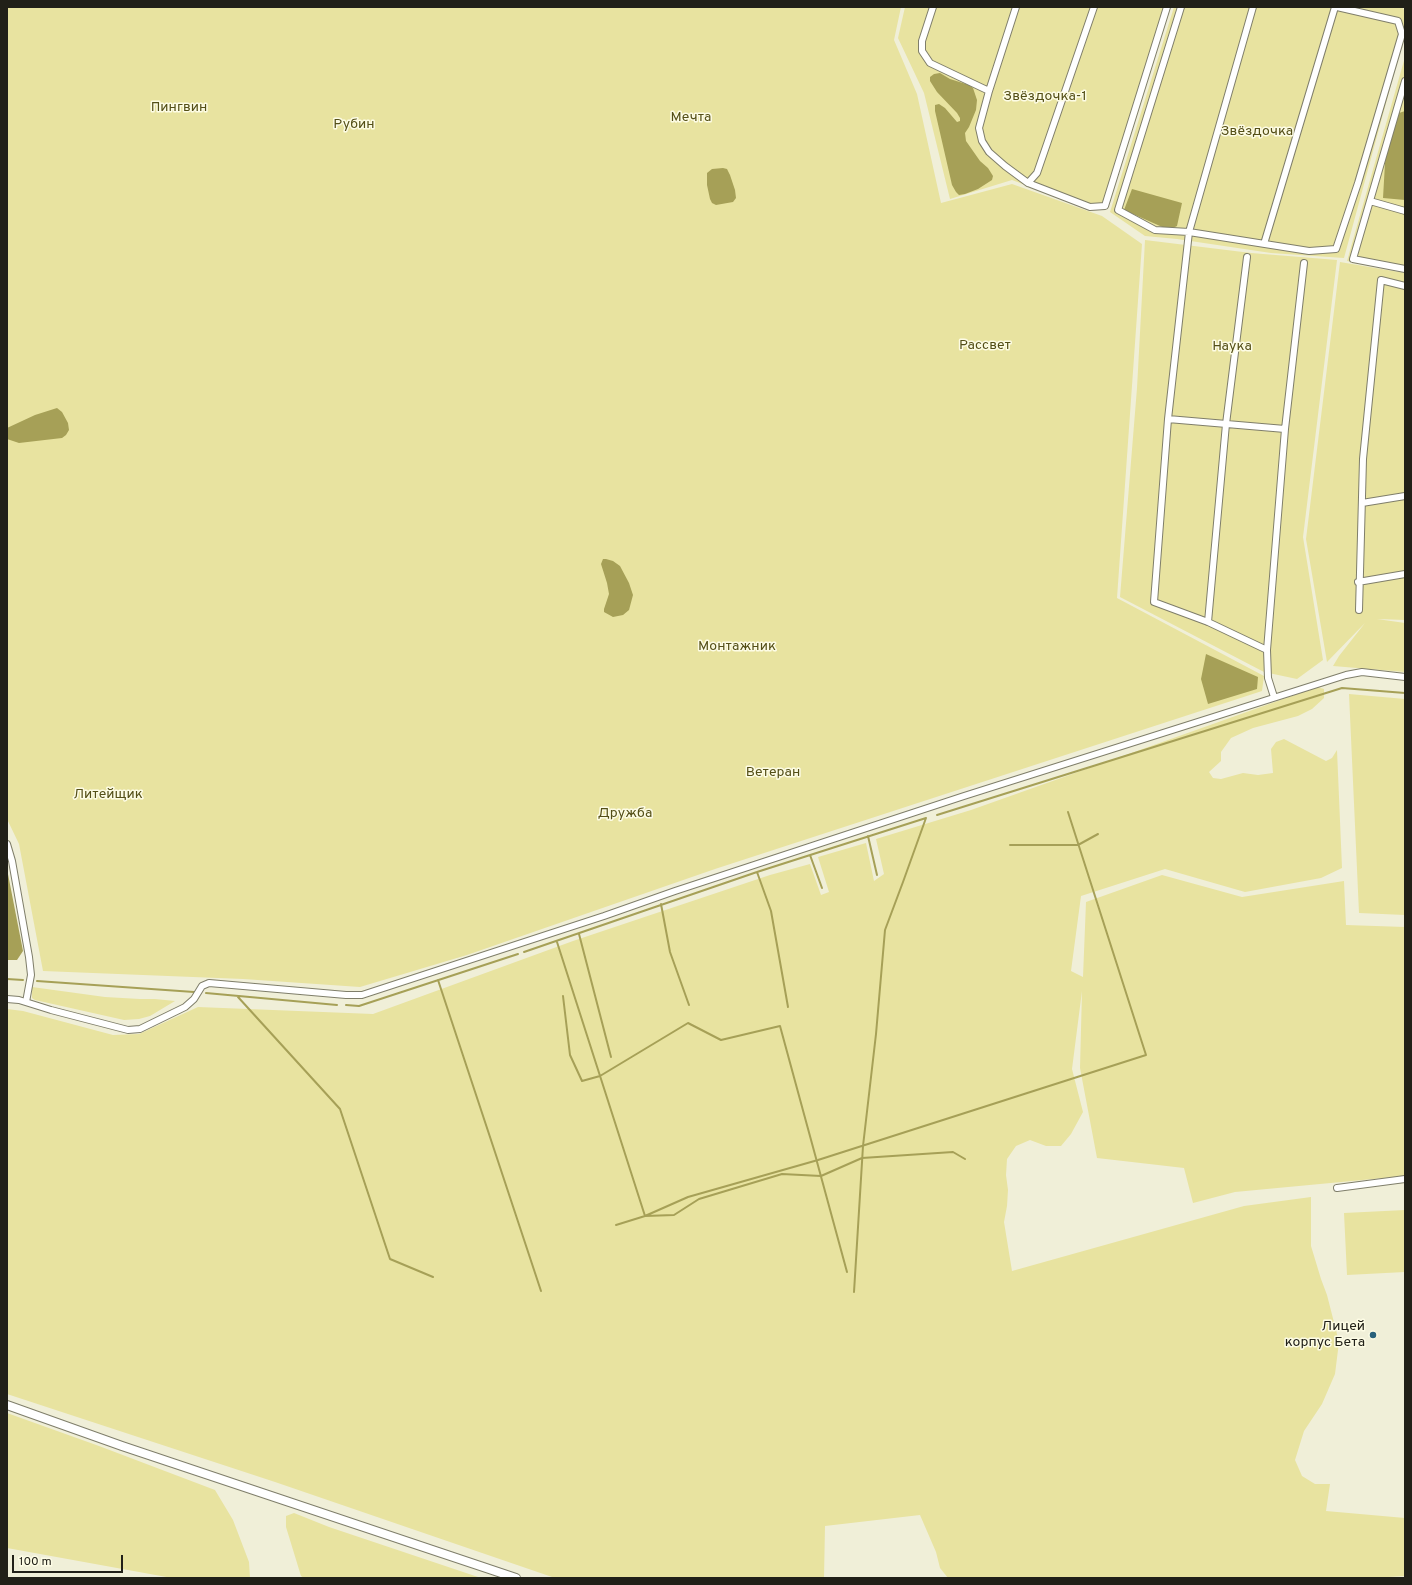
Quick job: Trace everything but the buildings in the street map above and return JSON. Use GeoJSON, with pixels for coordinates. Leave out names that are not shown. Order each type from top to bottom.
{"type":"FeatureCollection","features":[{"type":"Feature","properties":{"kind":"street"},"geometry":{"type":"LineString","coordinates":[[933,7],[922,41],[922,51],[930,63],[989,91]]}},
{"type":"Feature","properties":{"kind":"street"},"geometry":{"type":"LineString","coordinates":[[1016,7],[989,91],[979,128],[982,141],[989,152],[1004,166],[1028,183],[1090,207],[1105,206],[1167,7]]}},
{"type":"Feature","properties":{"kind":"street"},"geometry":{"type":"LineString","coordinates":[[1028,183],[1036,173],[1094,7]]}},
{"type":"Feature","properties":{"kind":"street"},"geometry":{"type":"LineString","coordinates":[[1181,7],[1118,210],[1155,230],[1189,232],[1264,244],[1309,251],[1336,249],[1358,183],[1402,34],[1398,21],[1336,7],[1264,244]]}},
{"type":"Feature","properties":{"kind":"street"},"geometry":{"type":"LineString","coordinates":[[1253,7],[1189,232],[1168,419],[1154,602],[1208,622],[1267,650]]}},
{"type":"Feature","properties":{"kind":"street"},"geometry":{"type":"LineString","coordinates":[[1405,80],[1353,259],[1405,269]]}},
{"type":"Feature","properties":{"kind":"street"},"geometry":{"type":"LineString","coordinates":[[1370,201],[1405,211]]}},
{"type":"Feature","properties":{"kind":"street"},"geometry":{"type":"LineString","coordinates":[[1208,622],[1226,424],[1247,257]]}},
{"type":"Feature","properties":{"kind":"street"},"geometry":{"type":"LineString","coordinates":[[1274,697],[1268,678],[1267,650],[1286,429],[1304,264]]}},
{"type":"Feature","properties":{"kind":"street"},"geometry":{"type":"LineString","coordinates":[[1359,610],[1358,582],[1363,459],[1380,280],[1405,286]]}},
{"type":"Feature","properties":{"kind":"street"},"geometry":{"type":"LineString","coordinates":[[1168,419],[1286,429]]}},
{"type":"Feature","properties":{"kind":"street"},"geometry":{"type":"LineString","coordinates":[[1362,503],[1405,496]]}},
{"type":"Feature","properties":{"kind":"street"},"geometry":{"type":"LineString","coordinates":[[1358,582],[1405,574]]}},
{"type":"Feature","properties":{"kind":"street"},"geometry":{"type":"LineString","coordinates":[[7,999],[26,1002],[128,1030],[140,1029],[185,1007],[194,999],[202,986],[209,983],[346,995],[362,994],[604,916],[683,888],[964,796],[1346,675],[1362,672],[1405,677]]}},
{"type":"Feature","properties":{"kind":"street"},"geometry":{"type":"LineString","coordinates":[[7,844],[12,861],[30,957],[31,975],[26,1002]]}},
{"type":"Feature","properties":{"kind":"street"},"geometry":{"type":"LineString","coordinates":[[1337,1188],[1405,1179]]}},
{"type":"Feature","properties":{"kind":"street"},"geometry":{"type":"LineString","coordinates":[[7,1405],[122,1446],[516,1578]]}},
{"type":"Feature","properties":{"kind":"green space"},"geometry":{"type":"Polygon","coordinates":[[[7,7],[901,7],[894,40],[917,94],[941,203],[1012,184],[1102,216],[1142,244],[1117,598],[1264,676],[1262,691],[715,869],[467,955],[360,987],[243,979],[43,971],[19,844],[7,819],[7,7]]]}},
{"type":"Feature","properties":{"kind":"green space","name":"Звёздочка-1"},"geometry":{"type":"Polygon","coordinates":[[[905,7],[1168,7],[1105,209],[1092,210],[1012,180],[950,199],[924,93],[898,38],[905,7]]]}},
{"type":"Feature","properties":{"kind":"green space","name":"Звёздочка"},"geometry":{"type":"Polygon","coordinates":[[[1174,7],[1402,7],[1405,11],[1405,33],[1344,258],[1271,253],[1177,239],[1145,236],[1110,212],[1174,7]]]}},
{"type":"Feature","properties":{"kind":"green space"},"geometry":{"type":"Polygon","coordinates":[[[1405,57],[1405,270],[1347,261],[1405,57]]]}},
{"type":"Feature","properties":{"kind":"green space","name":"Наука"},"geometry":{"type":"Polygon","coordinates":[[[1145,240],[1251,253],[1337,260],[1303,537],[1323,660],[1297,679],[1264,672],[1120,597],[1137,388],[1145,240]]]}},
{"type":"Feature","properties":{"kind":"green space"},"geometry":{"type":"Polygon","coordinates":[[[1340,262],[1405,273],[1405,620],[1377,619],[1405,623],[1405,672],[1333,666],[1365,623],[1327,662],[1306,539],[1340,262]]]}},
{"type":"Feature","properties":{"kind":"green space"},"geometry":{"type":"Polygon","coordinates":[[[1317,687],[1324,689],[1324,698],[1312,709],[1298,716],[1253,728],[1231,738],[1221,752],[1221,761],[1209,772],[1213,778],[1221,779],[1243,773],[1258,775],[1273,773],[1271,749],[1276,742],[1284,739],[1326,761],[1332,758],[1337,750],[1342,868],[1321,878],[1245,892],[1165,869],[1081,896],[1071,971],[1083,977],[1086,902],[1162,875],[1242,897],[1344,881],[1346,925],[1405,927],[1405,1176],[1235,1192],[1193,1203],[1184,1168],[1097,1158],[1080,1068],[1082,991],[1072,1069],[1083,1112],[1071,1134],[1061,1146],[1046,1146],[1030,1140],[1016,1146],[1007,1159],[1006,1175],[1008,1190],[1004,1222],[1012,1271],[1244,1206],[1311,1197],[1311,1246],[1327,1295],[1339,1342],[1335,1374],[1322,1404],[1304,1431],[1295,1460],[1302,1476],[1315,1484],[1330,1484],[1326,1511],[1405,1518],[1405,1576],[1372,1578],[948,1578],[940,1568],[936,1552],[920,1515],[825,1526],[824,1578],[555,1578],[275,1482],[7,1394],[7,1009],[23,1011],[113,1035],[139,1034],[198,1007],[373,1014],[573,941],[770,875],[810,864],[821,895],[829,892],[818,857],[866,843],[874,881],[884,874],[876,839],[971,810],[1317,687]]]}},
{"type":"Feature","properties":{"kind":"green space"},"geometry":{"type":"Polygon","coordinates":[[[1349,694],[1405,699],[1405,915],[1359,913],[1349,694]]]}},
{"type":"Feature","properties":{"kind":"green space"},"geometry":{"type":"Polygon","coordinates":[[[32,987],[105,997],[175,1001],[150,1016],[139,1019],[124,1020],[35,1000],[32,998],[32,987]]]}},
{"type":"Feature","properties":{"kind":"green space"},"geometry":{"type":"Polygon","coordinates":[[[1405,1210],[1405,1272],[1347,1275],[1344,1213],[1405,1210]]]}},
{"type":"Feature","properties":{"kind":"green space"},"geometry":{"type":"Polygon","coordinates":[[[7,1413],[215,1490],[233,1520],[249,1562],[250,1578],[172,1578],[7,1548],[7,1413]]]}},
{"type":"Feature","properties":{"kind":"green space"},"geometry":{"type":"Polygon","coordinates":[[[294,1513],[329,1527],[481,1578],[304,1578],[301,1576],[286,1527],[286,1516],[294,1513]]]}},
{"type":"Feature","properties":{"kind":"shaded area"},"geometry":{"type":"Polygon","coordinates":[[[940,73],[950,79],[969,85],[973,88],[977,100],[976,110],[965,133],[966,141],[993,176],[992,180],[978,189],[965,194],[959,195],[952,185],[935,111],[935,105],[939,104],[945,108],[957,122],[960,121],[957,113],[937,92],[930,81],[930,77],[934,74],[940,73]]]}},
{"type":"Feature","properties":{"kind":"shaded area"},"geometry":{"type":"Polygon","coordinates":[[[1405,111],[1405,200],[1383,198],[1386,146],[1399,113],[1405,111]]]}},
{"type":"Feature","properties":{"kind":"shaded area"},"geometry":{"type":"Polygon","coordinates":[[[712,169],[727,169],[730,175],[736,198],[733,202],[716,205],[712,203],[710,199],[707,185],[707,173],[712,169]]]}},
{"type":"Feature","properties":{"kind":"shaded area"},"geometry":{"type":"Polygon","coordinates":[[[1132,189],[1182,203],[1177,226],[1169,230],[1124,210],[1132,189]]]}},
{"type":"Feature","properties":{"kind":"shaded area"},"geometry":{"type":"Polygon","coordinates":[[[57,408],[62,412],[68,423],[69,430],[62,438],[19,443],[7,439],[7,428],[35,415],[57,408]]]}},
{"type":"Feature","properties":{"kind":"shaded area"},"geometry":{"type":"Polygon","coordinates":[[[603,559],[613,561],[620,566],[629,583],[633,595],[629,610],[623,615],[613,617],[604,612],[609,594],[601,564],[603,559]]]}},
{"type":"Feature","properties":{"kind":"shaded area"},"geometry":{"type":"Polygon","coordinates":[[[1206,654],[1258,677],[1257,689],[1208,704],[1201,679],[1206,654]]]}},
{"type":"Feature","properties":{"kind":"shaded area"},"geometry":{"type":"Polygon","coordinates":[[[7,869],[23,951],[17,960],[7,960],[7,869]]]}},
{"type":"Feature","properties":{"kind":"waterway"},"geometry":{"type":"LineString","coordinates":[[937,815],[1342,688],[1405,693]]}},
{"type":"Feature","properties":{"kind":"waterway"},"geometry":{"type":"LineString","coordinates":[[616,1225],[645,1216],[688,1197],[818,1160],[1146,1055],[1068,812]]}},
{"type":"Feature","properties":{"kind":"waterway"},"geometry":{"type":"LineString","coordinates":[[524,952],[757,872],[926,818]]}},
{"type":"Feature","properties":{"kind":"waterway"},"geometry":{"type":"LineString","coordinates":[[854,1292],[863,1146],[876,1034],[885,930],[926,818]]}},
{"type":"Feature","properties":{"kind":"waterway"},"geometry":{"type":"LineString","coordinates":[[1010,845],[1078,845],[1098,834]]}},
{"type":"Feature","properties":{"kind":"waterway"},"geometry":{"type":"LineString","coordinates":[[868,836],[877,875]]}},
{"type":"Feature","properties":{"kind":"waterway"},"geometry":{"type":"LineString","coordinates":[[810,855],[822,888]]}},
{"type":"Feature","properties":{"kind":"waterway"},"geometry":{"type":"LineString","coordinates":[[757,872],[771,911],[788,1007]]}},
{"type":"Feature","properties":{"kind":"waterway"},"geometry":{"type":"LineString","coordinates":[[661,904],[670,952],[689,1005]]}},
{"type":"Feature","properties":{"kind":"waterway"},"geometry":{"type":"LineString","coordinates":[[579,934],[611,1057]]}},
{"type":"Feature","properties":{"kind":"waterway"},"geometry":{"type":"LineString","coordinates":[[557,942],[645,1216],[674,1215],[699,1199],[782,1174],[821,1176],[862,1158],[953,1152],[965,1159]]}},
{"type":"Feature","properties":{"kind":"waterway"},"geometry":{"type":"LineString","coordinates":[[346,1005],[359,1006],[518,954]]}},
{"type":"Feature","properties":{"kind":"waterway"},"geometry":{"type":"LineString","coordinates":[[7,979],[23,980]]}},
{"type":"Feature","properties":{"kind":"waterway"},"geometry":{"type":"LineString","coordinates":[[438,980],[541,1291]]}},
{"type":"Feature","properties":{"kind":"waterway"},"geometry":{"type":"LineString","coordinates":[[37,981],[194,992]]}},
{"type":"Feature","properties":{"kind":"waterway"},"geometry":{"type":"LineString","coordinates":[[206,993],[337,1005]]}},
{"type":"Feature","properties":{"kind":"waterway"},"geometry":{"type":"LineString","coordinates":[[563,996],[570,1055],[582,1081],[600,1076],[688,1023],[721,1040],[780,1026],[847,1272]]}},
{"type":"Feature","properties":{"kind":"waterway"},"geometry":{"type":"LineString","coordinates":[[238,997],[340,1109],[390,1259],[433,1277]]}},
{"type":"Feature","properties":{"kind":"place","name":"Лицей корпус Бета"},"geometry":{"type":"Point","coordinates":[1373,1335]}},
{"type":"Feature","properties":{"kind":"park label","name":"Пингвин"},"geometry":{"type":"Point","coordinates":[179,108]}},
{"type":"Feature","properties":{"kind":"park label","name":"Мечта"},"geometry":{"type":"Point","coordinates":[691,118]}},
{"type":"Feature","properties":{"kind":"park label","name":"Рубин"},"geometry":{"type":"Point","coordinates":[354,125]}},
{"type":"Feature","properties":{"kind":"park label","name":"Рассвет"},"geometry":{"type":"Point","coordinates":[985,346]}},
{"type":"Feature","properties":{"kind":"park label","name":"Монтажник"},"geometry":{"type":"Point","coordinates":[737,647]}},
{"type":"Feature","properties":{"kind":"park label","name":"Ветеран"},"geometry":{"type":"Point","coordinates":[773,773]}},
{"type":"Feature","properties":{"kind":"park label","name":"Литейщик"},"geometry":{"type":"Point","coordinates":[108,795]}},
{"type":"Feature","properties":{"kind":"park label","name":"Дружба"},"geometry":{"type":"Point","coordinates":[625,814]}}]}
